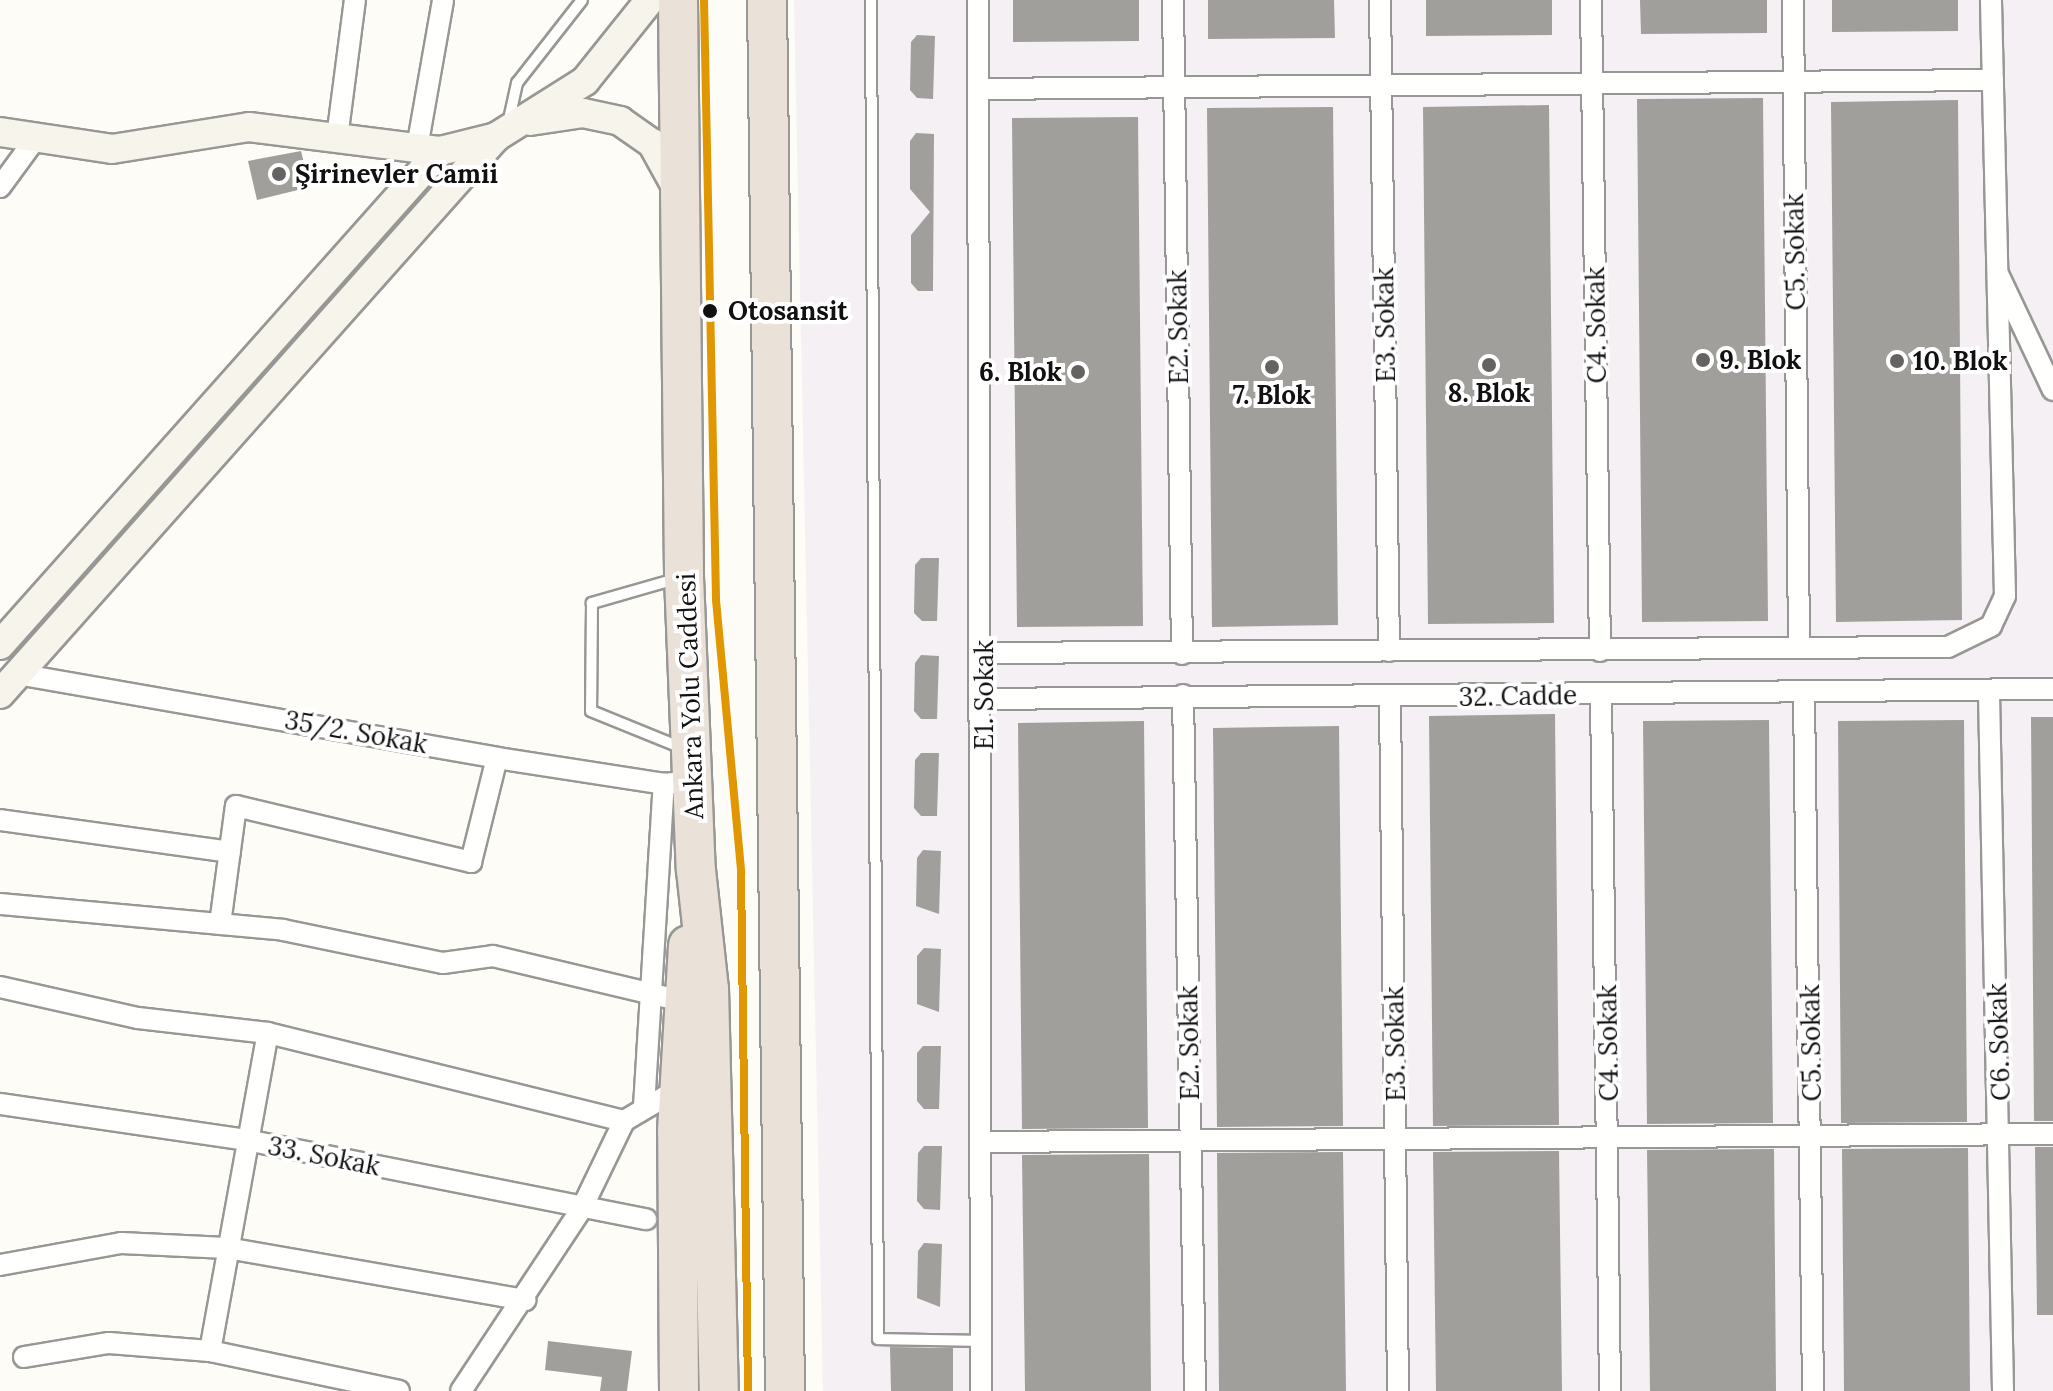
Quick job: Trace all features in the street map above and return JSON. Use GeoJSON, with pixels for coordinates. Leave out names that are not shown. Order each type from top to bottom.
{"type":"FeatureCollection","features":[{"type":"Feature","properties":{"kind":"highway","name":"Ankara Yolu Caddesi"},"geometry":{"type":"LineString","coordinates":[[678,0],[684,772],[709,989],[719,1391]]}},
{"type":"Feature","properties":{"kind":"highway"},"geometry":{"type":"LineString","coordinates":[[767,0],[785,1391]]}},
{"type":"Feature","properties":{"kind":"highway"},"geometry":{"type":"LineString","coordinates":[[777,794],[804,1105],[811,1391]]}},
{"type":"Feature","properties":{"kind":"highway"},"geometry":{"type":"LineString","coordinates":[[679,1391],[678,1089],[667,996],[696,870]]}},
{"type":"Feature","properties":{"kind":"main road"},"geometry":{"type":"LineString","coordinates":[[9,684],[507,131],[585,81],[650,0]]}},
{"type":"Feature","properties":{"kind":"main road"},"geometry":{"type":"LineString","coordinates":[[0,132],[112,149],[249,127],[429,149],[583,113],[620,121],[652,143],[681,195]]}},
{"type":"Feature","properties":{"kind":"main road"},"geometry":{"type":"LineString","coordinates":[[0,645],[429,149]]}},
{"type":"Feature","properties":{"kind":"street"},"geometry":{"type":"LineString","coordinates":[[337,138],[355,0]]}},
{"type":"Feature","properties":{"kind":"street"},"geometry":{"type":"LineString","coordinates":[[429,149],[443,0]]}},
{"type":"Feature","properties":{"kind":"street","name":"E1. Sokak"},"geometry":{"type":"LineString","coordinates":[[978,0],[984,653],[981,1391]]}},
{"type":"Feature","properties":{"kind":"street","name":"E2. Sokak"},"geometry":{"type":"LineString","coordinates":[[1173,0],[1182,654]]}},
{"type":"Feature","properties":{"kind":"street","name":"E3. Sokak"},"geometry":{"type":"LineString","coordinates":[[1380,0],[1389,651]]}},
{"type":"Feature","properties":{"kind":"street","name":"C4. Sokak"},"geometry":{"type":"LineString","coordinates":[[1591,0],[1600,651]]}},
{"type":"Feature","properties":{"kind":"street","name":"C5. Sokak"},"geometry":{"type":"LineString","coordinates":[[1793,0],[1799,648]]}},
{"type":"Feature","properties":{"kind":"street"},"geometry":{"type":"LineString","coordinates":[[1991,0],[1996,268],[2053,390]]}},
{"type":"Feature","properties":{"kind":"street"},"geometry":{"type":"LineString","coordinates":[[979,89],[1993,80]]}},
{"type":"Feature","properties":{"kind":"street"},"geometry":{"type":"LineString","coordinates":[[0,187],[36,138]]}},
{"type":"Feature","properties":{"kind":"street","name":"32. Cadde"},"geometry":{"type":"LineString","coordinates":[[984,653],[1948,647],[1991,626],[2005,596],[1996,268]]}},
{"type":"Feature","properties":{"kind":"street","name":"35/2. Sokak"},"geometry":{"type":"LineString","coordinates":[[9,684],[497,758],[684,772]]}},
{"type":"Feature","properties":{"kind":"street","name":"32. Cadde"},"geometry":{"type":"LineString","coordinates":[[984,699],[1183,695],[1390,698],[1989,693],[2053,689]]}},
{"type":"Feature","properties":{"kind":"street","name":"C6. Sokak"},"geometry":{"type":"LineString","coordinates":[[1989,693],[2002,1135],[2003,1391]]}},
{"type":"Feature","properties":{"kind":"street","name":"C4. Sokak"},"geometry":{"type":"LineString","coordinates":[[1601,694],[1610,1138],[1610,1391]]}},
{"type":"Feature","properties":{"kind":"street","name":"C5. Sokak"},"geometry":{"type":"LineString","coordinates":[[1804,694],[1813,1391]]}},
{"type":"Feature","properties":{"kind":"street","name":"E2. Sokak"},"geometry":{"type":"LineString","coordinates":[[1183,695],[1195,1391]]}},
{"type":"Feature","properties":{"kind":"street","name":"E3. Sokak"},"geometry":{"type":"LineString","coordinates":[[1390,698],[1398,1391]]}},
{"type":"Feature","properties":{"kind":"street"},"geometry":{"type":"LineString","coordinates":[[220,924],[236,806],[471,862],[497,758]]}},
{"type":"Feature","properties":{"kind":"street"},"geometry":{"type":"LineString","coordinates":[[644,1107],[667,996],[684,772]]}},
{"type":"Feature","properties":{"kind":"street"},"geometry":{"type":"LineString","coordinates":[[0,820],[230,852]]}},
{"type":"Feature","properties":{"kind":"street"},"geometry":{"type":"LineString","coordinates":[[0,904],[283,930],[443,963],[493,956],[667,996]]}},
{"type":"Feature","properties":{"kind":"street"},"geometry":{"type":"LineString","coordinates":[[0,987],[138,1018],[268,1033],[624,1121]]}},
{"type":"Feature","properties":{"kind":"street"},"geometry":{"type":"LineString","coordinates":[[210,1351],[246,1140],[268,1033]]}},
{"type":"Feature","properties":{"kind":"street"},"geometry":{"type":"LineString","coordinates":[[461,1391],[526,1300],[582,1208],[624,1121],[678,1089]]}},
{"type":"Feature","properties":{"kind":"street","name":"33. Sokak"},"geometry":{"type":"LineString","coordinates":[[0,1104],[246,1140],[646,1219]]}},
{"type":"Feature","properties":{"kind":"street"},"geometry":{"type":"LineString","coordinates":[[984,1142],[2053,1134]]}},
{"type":"Feature","properties":{"kind":"street"},"geometry":{"type":"LineString","coordinates":[[0,1265],[121,1243],[227,1248],[526,1300]]}},
{"type":"Feature","properties":{"kind":"street"},"geometry":{"type":"LineString","coordinates":[[24,1357],[109,1343],[210,1351],[399,1391]]}},
{"type":"Feature","properties":{"kind":"lane"},"geometry":{"type":"LineString","coordinates":[[507,131],[517,83],[582,0]]}},
{"type":"Feature","properties":{"kind":"lane"},"geometry":{"type":"LineString","coordinates":[[871,0],[878,1339],[981,1341]]}},
{"type":"Feature","properties":{"kind":"lane"},"geometry":{"type":"LineString","coordinates":[[684,577],[592,603],[591,711],[684,772]]}},
{"type":"Feature","properties":{"kind":"shaded area","name":"Otosansit"},"geometry":{"type":"Polygon","coordinates":[[[794,0],[2053,0],[2053,1391],[823,1391],[794,0]]]}},
{"type":"Feature","properties":{"kind":"building"},"geometry":{"type":"Polygon","coordinates":[[[1013,0],[1139,0],[1139,41],[1013,42],[1013,0]]]}},
{"type":"Feature","properties":{"kind":"building"},"geometry":{"type":"Polygon","coordinates":[[[1208,0],[1334,0],[1335,38],[1208,39],[1208,0]]]}},
{"type":"Feature","properties":{"kind":"building"},"geometry":{"type":"Polygon","coordinates":[[[1426,0],[1552,0],[1552,35],[1426,36],[1426,0]]]}},
{"type":"Feature","properties":{"kind":"building"},"geometry":{"type":"Polygon","coordinates":[[[1640,0],[1767,0],[1767,33],[1641,34],[1640,0]]]}},
{"type":"Feature","properties":{"kind":"building"},"geometry":{"type":"Polygon","coordinates":[[[1832,0],[1958,0],[1958,31],[1832,32],[1832,0]]]}},
{"type":"Feature","properties":{"kind":"building"},"geometry":{"type":"Polygon","coordinates":[[[917,35],[935,36],[933,99],[917,98],[910,90],[911,42],[917,35]]]}},
{"type":"Feature","properties":{"kind":"building","name":"9. Blok"},"geometry":{"type":"Polygon","coordinates":[[[1763,98],[1768,621],[1642,622],[1637,99],[1763,98]]]}},
{"type":"Feature","properties":{"kind":"building","name":"10. Blok"},"geometry":{"type":"Polygon","coordinates":[[[1958,100],[1962,620],[1836,622],[1831,102],[1958,100]]]}},
{"type":"Feature","properties":{"kind":"building","name":"8. Blok"},"geometry":{"type":"Polygon","coordinates":[[[1549,105],[1554,623],[1428,624],[1423,107],[1549,105]]]}},
{"type":"Feature","properties":{"kind":"building","name":"7. Blok"},"geometry":{"type":"Polygon","coordinates":[[[1333,107],[1338,625],[1212,627],[1207,108],[1333,107]]]}},
{"type":"Feature","properties":{"kind":"building","name":"6. Blok"},"geometry":{"type":"Polygon","coordinates":[[[1138,117],[1143,626],[1017,627],[1012,118],[1138,117]]]}},
{"type":"Feature","properties":{"kind":"building"},"geometry":{"type":"Polygon","coordinates":[[[916,133],[934,134],[933,291],[918,291],[911,283],[911,235],[930,212],[910,189],[910,141],[916,133]]]}},
{"type":"Feature","properties":{"kind":"building","name":"Şirinevler Camii"},"geometry":{"type":"Polygon","coordinates":[[[301,151],[310,187],[257,200],[248,161],[301,151]]]}},
{"type":"Feature","properties":{"kind":"building"},"geometry":{"type":"Polygon","coordinates":[[[921,558],[939,558],[937,621],[922,621],[914,613],[915,565],[921,558]]]}},
{"type":"Feature","properties":{"kind":"building"},"geometry":{"type":"Polygon","coordinates":[[[921,655],[939,656],[937,719],[921,719],[914,711],[915,663],[921,655]]]}},
{"type":"Feature","properties":{"kind":"building"},"geometry":{"type":"Polygon","coordinates":[[[1555,714],[1559,1125],[1433,1126],[1429,716],[1555,714]]]}},
{"type":"Feature","properties":{"kind":"building"},"geometry":{"type":"Polygon","coordinates":[[[2031,717],[2053,717],[2053,1121],[2034,1121],[2031,717]]]}},
{"type":"Feature","properties":{"kind":"building"},"geometry":{"type":"Polygon","coordinates":[[[1769,720],[1773,1123],[1647,1124],[1643,721],[1769,720]]]}},
{"type":"Feature","properties":{"kind":"building"},"geometry":{"type":"Polygon","coordinates":[[[1964,720],[1967,1122],[1841,1123],[1838,721],[1964,720]]]}},
{"type":"Feature","properties":{"kind":"building"},"geometry":{"type":"Polygon","coordinates":[[[1144,721],[1148,1128],[1022,1129],[1018,723],[1144,721]]]}},
{"type":"Feature","properties":{"kind":"building"},"geometry":{"type":"Polygon","coordinates":[[[1339,726],[1343,1126],[1217,1127],[1213,728],[1339,726]]]}},
{"type":"Feature","properties":{"kind":"building"},"geometry":{"type":"Polygon","coordinates":[[[921,753],[939,753],[937,816],[921,816],[914,808],[915,760],[921,753]]]}},
{"type":"Feature","properties":{"kind":"building"},"geometry":{"type":"Polygon","coordinates":[[[923,850],[941,851],[939,914],[916,906],[917,858],[923,850]]]}},
{"type":"Feature","properties":{"kind":"building"},"geometry":{"type":"Polygon","coordinates":[[[924,948],[941,949],[939,1012],[917,1004],[917,956],[924,948]]]}},
{"type":"Feature","properties":{"kind":"building"},"geometry":{"type":"Polygon","coordinates":[[[923,1046],[941,1046],[939,1109],[924,1109],[917,1101],[917,1053],[923,1046]]]}},
{"type":"Feature","properties":{"kind":"building"},"geometry":{"type":"Polygon","coordinates":[[[924,1146],[942,1146],[940,1210],[924,1209],[917,1201],[918,1153],[924,1146]]]}},
{"type":"Feature","properties":{"kind":"building"},"geometry":{"type":"Polygon","coordinates":[[[2035,1147],[2053,1147],[2053,1315],[2037,1315],[2035,1147]]]}},
{"type":"Feature","properties":{"kind":"building"},"geometry":{"type":"Polygon","coordinates":[[[1968,1148],[1970,1391],[1844,1391],[1842,1149],[1968,1148]]]}},
{"type":"Feature","properties":{"kind":"building"},"geometry":{"type":"Polygon","coordinates":[[[1774,1149],[1776,1391],[1650,1391],[1647,1150],[1774,1149]]]}},
{"type":"Feature","properties":{"kind":"building"},"geometry":{"type":"Polygon","coordinates":[[[1559,1151],[1562,1391],[1436,1391],[1433,1152],[1559,1151]]]}},
{"type":"Feature","properties":{"kind":"building"},"geometry":{"type":"Polygon","coordinates":[[[1343,1152],[1346,1391],[1219,1391],[1217,1153],[1343,1152]]]}},
{"type":"Feature","properties":{"kind":"building"},"geometry":{"type":"Polygon","coordinates":[[[1149,1154],[1151,1391],[1025,1391],[1022,1155],[1149,1154]]]}},
{"type":"Feature","properties":{"kind":"building"},"geometry":{"type":"Polygon","coordinates":[[[924,1243],[942,1244],[940,1307],[917,1298],[918,1251],[924,1243]]]}},
{"type":"Feature","properties":{"kind":"building"},"geometry":{"type":"Polygon","coordinates":[[[548,1341],[632,1351],[627,1391],[600,1391],[602,1377],[545,1370],[548,1341]]]}},
{"type":"Feature","properties":{"kind":"building"},"geometry":{"type":"Polygon","coordinates":[[[890,1347],[953,1348],[953,1391],[891,1391],[890,1347]]]}},
{"type":"Feature","properties":{"kind":"transit line"},"geometry":{"type":"LineString","coordinates":[[704,0],[716,600],[741,872],[748,1391]]}},
{"type":"Feature","properties":{"kind":"place","name":"Şirinevler Camii"},"geometry":{"type":"Point","coordinates":[279,174]}},
{"type":"Feature","properties":{"kind":"place","name":"Otosansit"},"geometry":{"type":"Point","coordinates":[710,311]}},
{"type":"Feature","properties":{"kind":"place","name":"9. Blok"},"geometry":{"type":"Point","coordinates":[1703,360]}},
{"type":"Feature","properties":{"kind":"place","name":"10. Blok"},"geometry":{"type":"Point","coordinates":[1897,361]}},
{"type":"Feature","properties":{"kind":"place","name":"8. Blok"},"geometry":{"type":"Point","coordinates":[1489,365]}},
{"type":"Feature","properties":{"kind":"place","name":"7. Blok"},"geometry":{"type":"Point","coordinates":[1272,367]}},
{"type":"Feature","properties":{"kind":"place","name":"6. Blok"},"geometry":{"type":"Point","coordinates":[1078,372]}}]}
